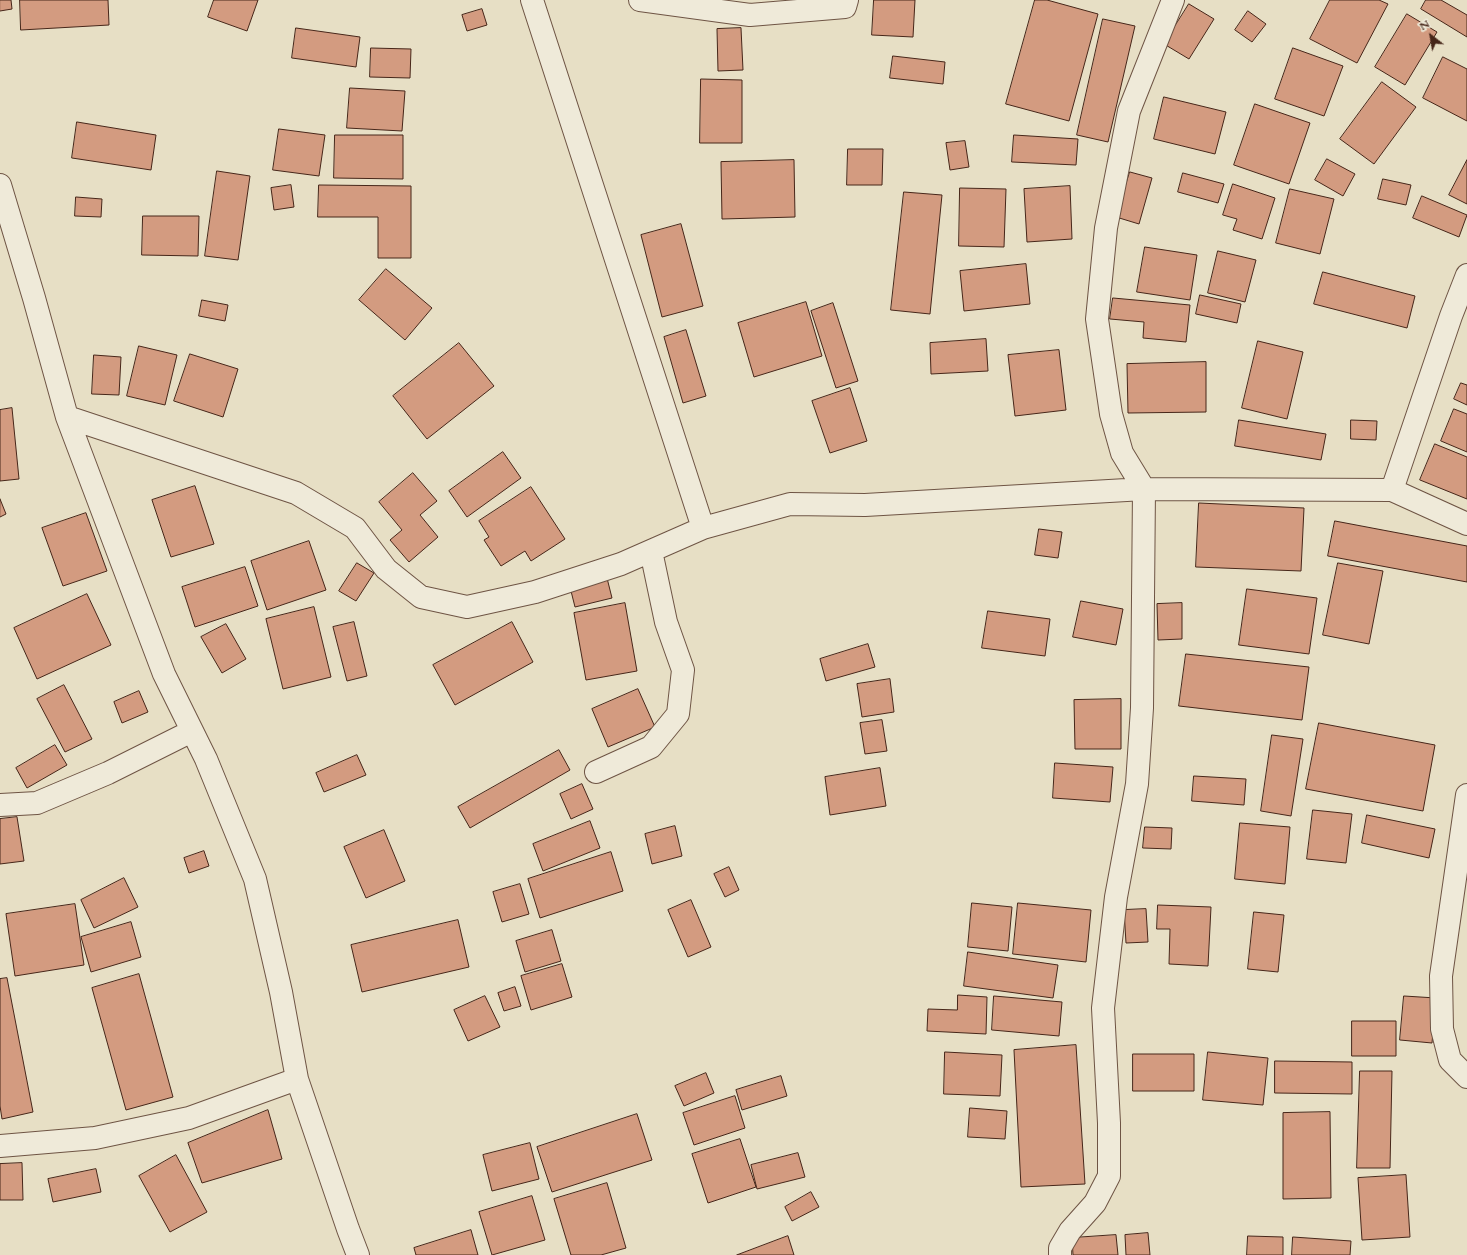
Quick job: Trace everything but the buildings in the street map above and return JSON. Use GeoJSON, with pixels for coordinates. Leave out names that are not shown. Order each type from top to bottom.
{"type":"FeatureCollection","features":[{"type":"Feature","properties":{"kind":"street"},"geometry":{"type":"LineString","coordinates":[[532,0],[703,528]]}},
{"type":"Feature","properties":{"kind":"street"},"geometry":{"type":"LineString","coordinates":[[640,0],[750,15],[846,7],[847,0]]}},
{"type":"Feature","properties":{"kind":"street"},"geometry":{"type":"LineString","coordinates":[[1060,1255],[1060,1248],[1070,1231],[1095,1203],[1109,1176],[1109,1123],[1102,1008],[1116,897],[1137,784],[1142,708],[1144,489],[1122,453],[1111,414],[1097,319],[1106,228],[1129,111],[1173,0]]}},
{"type":"Feature","properties":{"kind":"street"},"geometry":{"type":"LineString","coordinates":[[0,185],[34,298],[67,417],[164,674],[206,759],[255,879],[281,992],[296,1079],[358,1255]]}},
{"type":"Feature","properties":{"kind":"street"},"geometry":{"type":"LineString","coordinates":[[1392,490],[1450,316],[1467,275]]}},
{"type":"Feature","properties":{"kind":"street"},"geometry":{"type":"LineString","coordinates":[[67,417],[296,493],[355,528],[386,569],[421,597],[467,607],[535,592],[621,564],[703,528],[790,504],[865,505],[1144,489],[1392,490],[1467,524]]}},
{"type":"Feature","properties":{"kind":"street"},"geometry":{"type":"LineString","coordinates":[[596,772],[651,747],[678,714],[683,670],[666,622],[651,551]]}},
{"type":"Feature","properties":{"kind":"street"},"geometry":{"type":"LineString","coordinates":[[0,805],[37,802],[108,773],[192,731]]}},
{"type":"Feature","properties":{"kind":"street"},"geometry":{"type":"LineString","coordinates":[[1467,795],[1463,843],[1440,976],[1442,1029],[1450,1060],[1467,1077]]}},
{"type":"Feature","properties":{"kind":"street"},"geometry":{"type":"LineString","coordinates":[[0,1146],[95,1138],[189,1118],[296,1079]]}}]}
